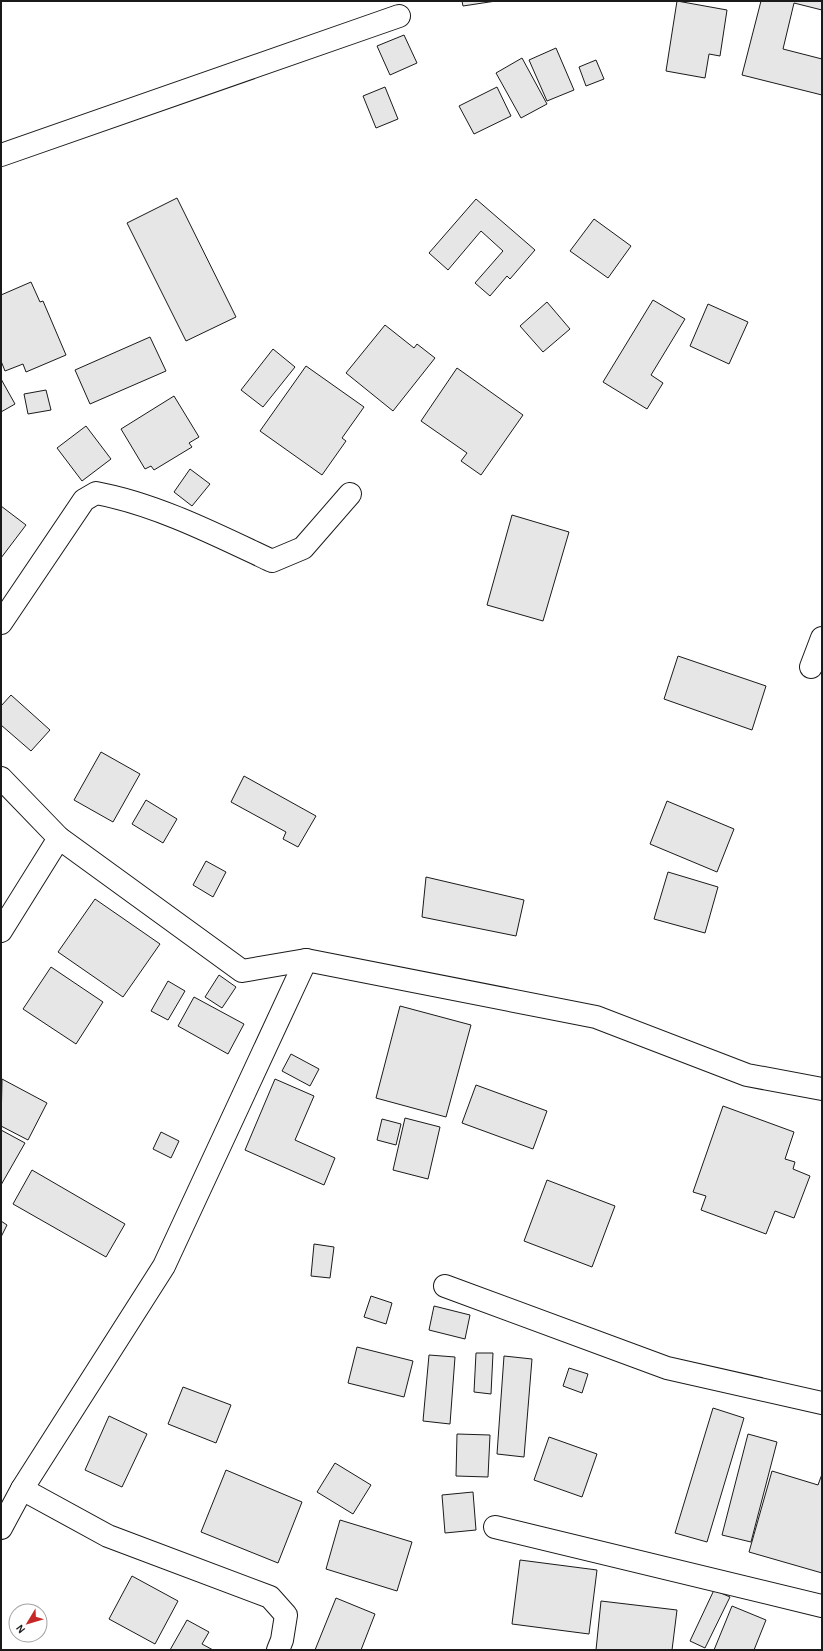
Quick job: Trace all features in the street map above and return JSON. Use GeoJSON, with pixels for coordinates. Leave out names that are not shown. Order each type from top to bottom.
{"type":"FeatureCollection","features":[{"type":"Feature","properties":{"kind":"street"},"geometry":{"type":"LineString","coordinates":[[1,155],[399,16]]}},
{"type":"Feature","properties":{"kind":"street"},"geometry":{"type":"LineString","coordinates":[[1,623],[84,500],[96,493],[116,497],[197,526],[272,562],[303,548],[350,494]]}},
{"type":"Feature","properties":{"kind":"street"},"geometry":{"type":"LineString","coordinates":[[811,667],[822,638]]}},
{"type":"Feature","properties":{"kind":"street"},"geometry":{"type":"LineString","coordinates":[[1,778],[60,838],[242,971],[306,960],[596,1017],[747,1075],[822,1089]]}},
{"type":"Feature","properties":{"kind":"street"},"geometry":{"type":"LineString","coordinates":[[1,931],[60,838]]}},
{"type":"Feature","properties":{"kind":"street"},"geometry":{"type":"LineString","coordinates":[[1,1528],[22,1489],[164,1266],[306,960]]}},
{"type":"Feature","properties":{"kind":"street"},"geometry":{"type":"LineString","coordinates":[[445,1286],[667,1368],[822,1403]]}},
{"type":"Feature","properties":{"kind":"street"},"geometry":{"type":"LineString","coordinates":[[22,1489],[108,1536],[270,1597],[286,1615],[282,1640],[278,1650]]}},
{"type":"Feature","properties":{"kind":"street"},"geometry":{"type":"LineString","coordinates":[[495,1527],[822,1606]]}},
{"type":"Feature","properties":{"kind":"building"},"geometry":{"type":"Polygon","coordinates":[[[462,1],[496,1],[463,6],[462,1]]]}},
{"type":"Feature","properties":{"kind":"building"},"geometry":{"type":"Polygon","coordinates":[[[677,1],[727,10],[720,56],[709,54],[705,78],[666,71],[677,1]]]}},
{"type":"Feature","properties":{"kind":"building"},"geometry":{"type":"Polygon","coordinates":[[[761,1],[822,1],[822,10],[794,3],[783,49],[822,59],[822,95],[742,75],[761,1]]]}},
{"type":"Feature","properties":{"kind":"building"},"geometry":{"type":"Polygon","coordinates":[[[404,35],[417,63],[390,75],[377,46],[404,35]]]}},
{"type":"Feature","properties":{"kind":"building"},"geometry":{"type":"Polygon","coordinates":[[[556,48],[574,90],[547,101],[529,60],[556,48]]]}},
{"type":"Feature","properties":{"kind":"building"},"geometry":{"type":"Polygon","coordinates":[[[522,58],[547,104],[521,118],[496,73],[522,58]]]}},
{"type":"Feature","properties":{"kind":"building"},"geometry":{"type":"Polygon","coordinates":[[[596,60],[604,79],[586,86],[579,67],[596,60]]]}},
{"type":"Feature","properties":{"kind":"building"},"geometry":{"type":"Polygon","coordinates":[[[385,87],[398,119],[376,128],[363,96],[385,87]]]}},
{"type":"Feature","properties":{"kind":"building"},"geometry":{"type":"Polygon","coordinates":[[[497,87],[511,116],[474,134],[459,106],[497,87]]]}},
{"type":"Feature","properties":{"kind":"building"},"geometry":{"type":"Polygon","coordinates":[[[177,198],[236,317],[186,341],[127,223],[177,198]]]}},
{"type":"Feature","properties":{"kind":"building"},"geometry":{"type":"Polygon","coordinates":[[[476,199],[535,250],[510,279],[507,276],[490,296],[475,283],[503,251],[481,231],[448,270],[429,253],[476,199]]]}},
{"type":"Feature","properties":{"kind":"building"},"geometry":{"type":"Polygon","coordinates":[[[594,219],[631,246],[608,278],[570,251],[594,219]]]}},
{"type":"Feature","properties":{"kind":"building"},"geometry":{"type":"Polygon","coordinates":[[[31,282],[40,302],[43,301],[66,355],[26,372],[23,364],[5,371],[1,361],[1,295],[31,282]]]}},
{"type":"Feature","properties":{"kind":"building"},"geometry":{"type":"Polygon","coordinates":[[[653,300],[685,319],[651,375],[663,383],[647,409],[603,382],[653,300]]]}},
{"type":"Feature","properties":{"kind":"building"},"geometry":{"type":"Polygon","coordinates":[[[547,302],[570,329],[543,352],[520,326],[547,302]]]}},
{"type":"Feature","properties":{"kind":"building"},"geometry":{"type":"Polygon","coordinates":[[[708,304],[748,322],[729,364],[690,346],[708,304]]]}},
{"type":"Feature","properties":{"kind":"building"},"geometry":{"type":"Polygon","coordinates":[[[385,325],[414,348],[417,344],[435,358],[393,411],[346,373],[385,325]]]}},
{"type":"Feature","properties":{"kind":"building"},"geometry":{"type":"Polygon","coordinates":[[[150,337],[166,371],[90,404],[75,370],[150,337]]]}},
{"type":"Feature","properties":{"kind":"building"},"geometry":{"type":"Polygon","coordinates":[[[273,349],[295,367],[263,407],[241,390],[273,349]]]}},
{"type":"Feature","properties":{"kind":"building"},"geometry":{"type":"Polygon","coordinates":[[[306,366],[364,407],[342,438],[346,441],[322,475],[260,431],[306,366]]]}},
{"type":"Feature","properties":{"kind":"building"},"geometry":{"type":"Polygon","coordinates":[[[457,368],[523,415],[481,475],[461,461],[467,453],[421,421],[457,368]]]}},
{"type":"Feature","properties":{"kind":"building"},"geometry":{"type":"Polygon","coordinates":[[[1,379],[15,404],[1,412],[1,379]]]}},
{"type":"Feature","properties":{"kind":"building"},"geometry":{"type":"Polygon","coordinates":[[[46,390],[51,410],[28,414],[24,394],[46,390]]]}},
{"type":"Feature","properties":{"kind":"building"},"geometry":{"type":"Polygon","coordinates":[[[174,396],[199,437],[189,443],[192,447],[154,470],[151,466],[145,469],[121,429],[174,396]]]}},
{"type":"Feature","properties":{"kind":"building"},"geometry":{"type":"Polygon","coordinates":[[[86,426],[111,459],[82,481],[57,448],[86,426]]]}},
{"type":"Feature","properties":{"kind":"building"},"geometry":{"type":"Polygon","coordinates":[[[190,469],[210,484],[192,506],[174,492],[190,469]]]}},
{"type":"Feature","properties":{"kind":"building"},"geometry":{"type":"Polygon","coordinates":[[[1,506],[26,525],[1,558],[1,506]]]}},
{"type":"Feature","properties":{"kind":"building"},"geometry":{"type":"Polygon","coordinates":[[[512,515],[569,532],[543,621],[487,605],[512,515]]]}},
{"type":"Feature","properties":{"kind":"building"},"geometry":{"type":"Polygon","coordinates":[[[678,656],[766,686],[752,730],[664,699],[678,656]]]}},
{"type":"Feature","properties":{"kind":"building"},"geometry":{"type":"Polygon","coordinates":[[[11,695],[50,730],[31,751],[1,725],[1,706],[11,695]]]}},
{"type":"Feature","properties":{"kind":"building"},"geometry":{"type":"Polygon","coordinates":[[[101,752],[140,774],[113,822],[74,800],[101,752]]]}},
{"type":"Feature","properties":{"kind":"building"},"geometry":{"type":"Polygon","coordinates":[[[244,776],[316,816],[298,847],[283,839],[286,832],[231,802],[244,776]]]}},
{"type":"Feature","properties":{"kind":"building"},"geometry":{"type":"Polygon","coordinates":[[[146,800],[177,819],[163,843],[132,824],[146,800]]]}},
{"type":"Feature","properties":{"kind":"building"},"geometry":{"type":"Polygon","coordinates":[[[667,801],[734,829],[717,872],[650,844],[667,801]]]}},
{"type":"Feature","properties":{"kind":"building"},"geometry":{"type":"Polygon","coordinates":[[[206,861],[226,872],[213,897],[193,885],[206,861]]]}},
{"type":"Feature","properties":{"kind":"building"},"geometry":{"type":"Polygon","coordinates":[[[668,872],[718,887],[705,933],[654,919],[668,872]]]}},
{"type":"Feature","properties":{"kind":"building"},"geometry":{"type":"Polygon","coordinates":[[[426,877],[524,900],[516,936],[422,917],[426,877]]]}},
{"type":"Feature","properties":{"kind":"building"},"geometry":{"type":"Polygon","coordinates":[[[95,899],[160,944],[123,997],[58,952],[95,899]]]}},
{"type":"Feature","properties":{"kind":"building"},"geometry":{"type":"Polygon","coordinates":[[[51,967],[103,1002],[76,1044],[23,1009],[51,967]]]}},
{"type":"Feature","properties":{"kind":"building"},"geometry":{"type":"Polygon","coordinates":[[[219,975],[236,987],[222,1008],[205,997],[219,975]]]}},
{"type":"Feature","properties":{"kind":"building"},"geometry":{"type":"Polygon","coordinates":[[[168,981],[185,991],[168,1020],[151,1011],[168,981]]]}},
{"type":"Feature","properties":{"kind":"building"},"geometry":{"type":"Polygon","coordinates":[[[194,997],[244,1024],[228,1054],[178,1026],[194,997]]]}},
{"type":"Feature","properties":{"kind":"building"},"geometry":{"type":"Polygon","coordinates":[[[400,1006],[471,1025],[446,1117],[376,1098],[400,1006]]]}},
{"type":"Feature","properties":{"kind":"building"},"geometry":{"type":"Polygon","coordinates":[[[291,1054],[319,1069],[310,1086],[282,1071],[291,1054]]]}},
{"type":"Feature","properties":{"kind":"building"},"geometry":{"type":"Polygon","coordinates":[[[2,1079],[47,1103],[28,1140],[1,1126],[2,1079]]]}},
{"type":"Feature","properties":{"kind":"building"},"geometry":{"type":"Polygon","coordinates":[[[275,1079],[314,1096],[295,1140],[335,1158],[324,1185],[245,1150],[275,1079]]]}},
{"type":"Feature","properties":{"kind":"building"},"geometry":{"type":"Polygon","coordinates":[[[476,1085],[547,1111],[533,1149],[462,1123],[476,1085]]]}},
{"type":"Feature","properties":{"kind":"building"},"geometry":{"type":"Polygon","coordinates":[[[723,1106],[794,1132],[785,1159],[795,1162],[793,1169],[810,1176],[794,1218],[775,1211],[766,1234],[701,1210],[706,1196],[693,1192],[723,1106]]]}},
{"type":"Feature","properties":{"kind":"building"},"geometry":{"type":"Polygon","coordinates":[[[405,1118],[440,1127],[428,1179],[393,1170],[405,1118]]]}},
{"type":"Feature","properties":{"kind":"building"},"geometry":{"type":"Polygon","coordinates":[[[382,1119],[401,1124],[396,1145],[377,1140],[382,1119]]]}},
{"type":"Feature","properties":{"kind":"building"},"geometry":{"type":"Polygon","coordinates":[[[1,1130],[25,1143],[1,1185],[1,1130]]]}},
{"type":"Feature","properties":{"kind":"building"},"geometry":{"type":"Polygon","coordinates":[[[161,1132],[179,1141],[171,1158],[153,1149],[161,1132]]]}},
{"type":"Feature","properties":{"kind":"building"},"geometry":{"type":"Polygon","coordinates":[[[32,1170],[125,1224],[106,1257],[13,1204],[32,1170]]]}},
{"type":"Feature","properties":{"kind":"building"},"geometry":{"type":"Polygon","coordinates":[[[547,1180],[615,1206],[592,1267],[524,1241],[547,1180]]]}},
{"type":"Feature","properties":{"kind":"building"},"geometry":{"type":"Polygon","coordinates":[[[1,1221],[7,1225],[1,1237],[1,1221]]]}},
{"type":"Feature","properties":{"kind":"building"},"geometry":{"type":"Polygon","coordinates":[[[314,1244],[334,1247],[330,1278],[311,1276],[314,1244]]]}},
{"type":"Feature","properties":{"kind":"building"},"geometry":{"type":"Polygon","coordinates":[[[371,1296],[392,1303],[386,1324],[364,1317],[371,1296]]]}},
{"type":"Feature","properties":{"kind":"building"},"geometry":{"type":"Polygon","coordinates":[[[434,1306],[470,1315],[465,1339],[429,1330],[434,1306]]]}},
{"type":"Feature","properties":{"kind":"building"},"geometry":{"type":"Polygon","coordinates":[[[357,1347],[413,1361],[404,1397],[348,1383],[357,1347]]]}},
{"type":"Feature","properties":{"kind":"building"},"geometry":{"type":"Polygon","coordinates":[[[476,1353],[493,1353],[491,1394],[474,1392],[476,1353]]]}},
{"type":"Feature","properties":{"kind":"building"},"geometry":{"type":"Polygon","coordinates":[[[429,1355],[455,1357],[450,1424],[423,1421],[429,1355]]]}},
{"type":"Feature","properties":{"kind":"building"},"geometry":{"type":"Polygon","coordinates":[[[504,1356],[532,1359],[524,1457],[497,1454],[504,1356]]]}},
{"type":"Feature","properties":{"kind":"building"},"geometry":{"type":"Polygon","coordinates":[[[569,1368],[588,1374],[582,1393],[563,1386],[569,1368]]]}},
{"type":"Feature","properties":{"kind":"building"},"geometry":{"type":"Polygon","coordinates":[[[183,1387],[231,1405],[216,1443],[168,1424],[183,1387]]]}},
{"type":"Feature","properties":{"kind":"building"},"geometry":{"type":"Polygon","coordinates":[[[713,1408],[744,1418],[707,1542],[675,1533],[713,1408]]]}},
{"type":"Feature","properties":{"kind":"building"},"geometry":{"type":"Polygon","coordinates":[[[109,1416],[147,1434],[122,1487],[85,1470],[109,1416]]]}},
{"type":"Feature","properties":{"kind":"building"},"geometry":{"type":"Polygon","coordinates":[[[457,1434],[490,1435],[488,1477],[456,1476],[457,1434]]]}},
{"type":"Feature","properties":{"kind":"building"},"geometry":{"type":"Polygon","coordinates":[[[748,1434],[777,1442],[751,1542],[722,1535],[748,1434]]]}},
{"type":"Feature","properties":{"kind":"building"},"geometry":{"type":"Polygon","coordinates":[[[549,1437],[597,1454],[582,1497],[534,1480],[549,1437]]]}},
{"type":"Feature","properties":{"kind":"building"},"geometry":{"type":"Polygon","coordinates":[[[335,1463],[371,1485],[353,1514],[317,1492],[335,1463]]]}},
{"type":"Feature","properties":{"kind":"building"},"geometry":{"type":"Polygon","coordinates":[[[226,1470],[302,1502],[278,1563],[201,1532],[226,1470]]]}},
{"type":"Feature","properties":{"kind":"building"},"geometry":{"type":"Polygon","coordinates":[[[772,1471],[818,1485],[822,1474],[822,1573],[749,1552],[772,1471]]]}},
{"type":"Feature","properties":{"kind":"building"},"geometry":{"type":"Polygon","coordinates":[[[473,1492],[476,1530],[445,1533],[442,1495],[473,1492]]]}},
{"type":"Feature","properties":{"kind":"building"},"geometry":{"type":"Polygon","coordinates":[[[340,1520],[412,1542],[397,1591],[326,1569],[340,1520]]]}},
{"type":"Feature","properties":{"kind":"building"},"geometry":{"type":"Polygon","coordinates":[[[520,1560],[597,1570],[589,1634],[512,1624],[520,1560]]]}},
{"type":"Feature","properties":{"kind":"building"},"geometry":{"type":"Polygon","coordinates":[[[132,1576],[178,1601],[155,1644],[109,1619],[132,1576]]]}},
{"type":"Feature","properties":{"kind":"building"},"geometry":{"type":"Polygon","coordinates":[[[714,1590],[730,1597],[705,1648],[690,1641],[714,1590]]]}},
{"type":"Feature","properties":{"kind":"building"},"geometry":{"type":"Polygon","coordinates":[[[336,1598],[375,1614],[361,1650],[315,1650],[336,1598]]]}},
{"type":"Feature","properties":{"kind":"building"},"geometry":{"type":"Polygon","coordinates":[[[601,1601],[677,1610],[672,1650],[596,1650],[601,1601]]]}},
{"type":"Feature","properties":{"kind":"building"},"geometry":{"type":"Polygon","coordinates":[[[732,1606],[766,1620],[754,1650],[714,1650],[732,1606]]]}},
{"type":"Feature","properties":{"kind":"building"},"geometry":{"type":"Polygon","coordinates":[[[187,1620],[209,1632],[202,1644],[213,1650],[170,1650],[187,1620]]]}}]}
